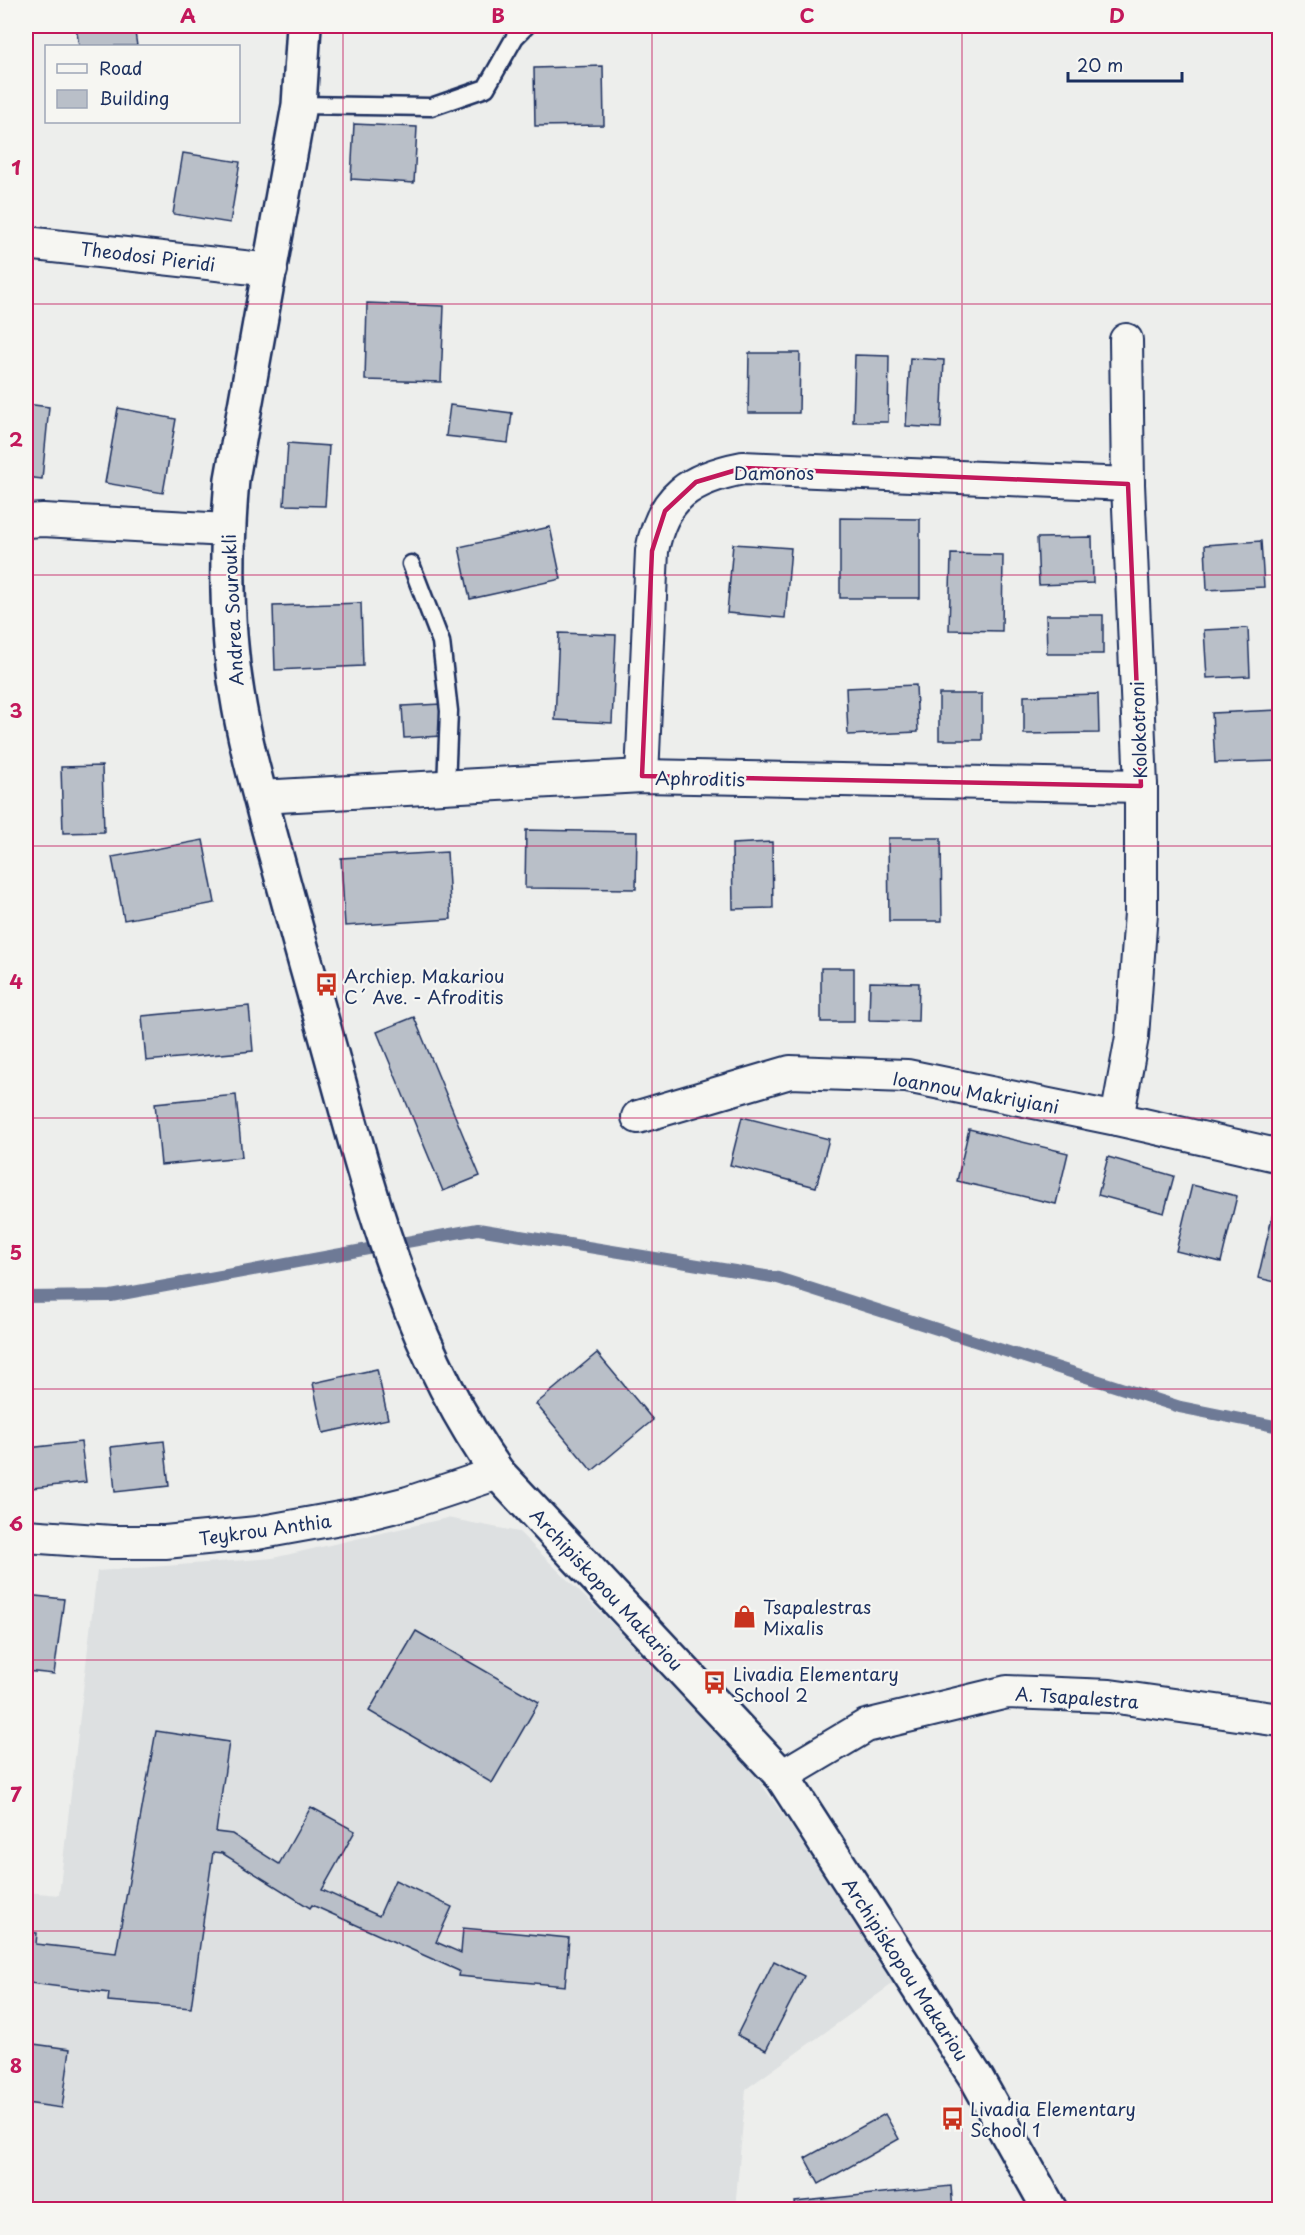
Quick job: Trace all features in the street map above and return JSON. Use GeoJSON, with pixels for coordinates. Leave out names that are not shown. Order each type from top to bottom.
{"type":"FeatureCollection","features":[{"type":"Feature","properties":{"kind":"main road","name":"Andrea Souroukli"},"geometry":{"type":"LineString","coordinates":[[304,26],[299,105],[232,479],[227,530],[232,653],[237,694],[260,797],[357,1148]]}},
{"type":"Feature","properties":{"kind":"main road","name":"Archipiskopou Makariou"},"geometry":{"type":"LineString","coordinates":[[357,1148],[394,1260],[425,1341],[462,1418],[498,1473],[782,1776],[977,2079],[1050,2210]]}},
{"type":"Feature","properties":{"kind":"street","name":"Theodosi Pieridi"},"geometry":{"type":"LineString","coordinates":[[26,243],[271,270]]}},
{"type":"Feature","properties":{"kind":"street","name":"Kolokotroni"},"geometry":{"type":"LineString","coordinates":[[1117,1119],[1132,1037],[1141,913],[1141,786],[1128,484],[1126,340]]}},
{"type":"Feature","properties":{"kind":"street","name":"Damonos"},"geometry":{"type":"LineString","coordinates":[[642,777],[653,542],[665,511],[679,495],[696,482],[719,473],[743,468],[1128,484]]}},
{"type":"Feature","properties":{"kind":"street"},"geometry":{"type":"LineString","coordinates":[[26,521],[227,530]]}},
{"type":"Feature","properties":{"kind":"street","name":"Aphroditis"},"geometry":{"type":"LineString","coordinates":[[260,797],[642,777],[1141,786]]}},
{"type":"Feature","properties":{"kind":"street","name":"Ioannou Makriyiani"},"geometry":{"type":"LineString","coordinates":[[638,1117],[790,1072],[907,1076],[1117,1119],[1280,1156]]}},
{"type":"Feature","properties":{"kind":"street","name":"Teykrou Anthia"},"geometry":{"type":"LineString","coordinates":[[26,1536],[112,1542],[165,1542],[257,1533],[368,1513],[408,1503],[498,1473]]}},
{"type":"Feature","properties":{"kind":"street","name":"A. Tsapalestra"},"geometry":{"type":"LineString","coordinates":[[782,1776],[866,1726],[1007,1692],[1110,1696],[1280,1720]]}},
{"type":"Feature","properties":{"kind":"lane"},"geometry":{"type":"LineString","coordinates":[[299,105],[431,107],[486,88],[515,37],[526,26]]}},
{"type":"Feature","properties":{"kind":"lane"},"geometry":{"type":"LineString","coordinates":[[411,564],[441,642],[449,711],[447,787]]}},
{"type":"Feature","properties":{"kind":"highlighted area"},"geometry":{"type":"Polygon","coordinates":[[[743,468],[1128,484],[1141,786],[642,776],[652,551],[665,511],[696,482],[743,468]]]}},
{"type":"Feature","properties":{"kind":"shaded area"},"geometry":{"type":"Polygon","coordinates":[[[447,1518],[519,1532],[732,1742],[898,1980],[746,2089],[735,2209],[26,2209],[26,1892],[59,1895],[97,1571],[273,1558],[447,1518]]]}},
{"type":"Feature","properties":{"kind":"building"},"geometry":{"type":"Polygon","coordinates":[[[76,26],[134,26],[137,45],[79,45],[76,26]]]}},
{"type":"Feature","properties":{"kind":"building"},"geometry":{"type":"Polygon","coordinates":[[[603,66],[604,125],[535,126],[534,68],[603,66]]]}},
{"type":"Feature","properties":{"kind":"building"},"geometry":{"type":"Polygon","coordinates":[[[354,124],[417,127],[414,183],[351,179],[354,124]]]}},
{"type":"Feature","properties":{"kind":"building"},"geometry":{"type":"Polygon","coordinates":[[[183,153],[240,162],[230,223],[173,214],[183,153]]]}},
{"type":"Feature","properties":{"kind":"building"},"geometry":{"type":"Polygon","coordinates":[[[367,303],[444,306],[441,382],[365,380],[367,303]]]}},
{"type":"Feature","properties":{"kind":"building"},"geometry":{"type":"Polygon","coordinates":[[[1280,326],[1280,347],[1274,345],[1280,326]]]}},
{"type":"Feature","properties":{"kind":"building"},"geometry":{"type":"Polygon","coordinates":[[[749,353],[800,353],[799,413],[748,413],[749,353]]]}},
{"type":"Feature","properties":{"kind":"building"},"geometry":{"type":"Polygon","coordinates":[[[855,355],[889,356],[888,422],[853,422],[855,355]]]}},
{"type":"Feature","properties":{"kind":"building"},"geometry":{"type":"Polygon","coordinates":[[[910,358],[944,360],[941,428],[906,426],[910,358]]]}},
{"type":"Feature","properties":{"kind":"building"},"geometry":{"type":"Polygon","coordinates":[[[26,404],[49,407],[42,479],[26,477],[26,404]]]}},
{"type":"Feature","properties":{"kind":"building"},"geometry":{"type":"Polygon","coordinates":[[[450,405],[512,413],[508,443],[446,436],[450,405]]]}},
{"type":"Feature","properties":{"kind":"building"},"geometry":{"type":"Polygon","coordinates":[[[118,408],[176,419],[163,493],[105,483],[118,408]]]}},
{"type":"Feature","properties":{"kind":"building"},"geometry":{"type":"Polygon","coordinates":[[[288,443],[329,446],[325,506],[284,505],[288,443]]]}},
{"type":"Feature","properties":{"kind":"building"},"geometry":{"type":"Polygon","coordinates":[[[840,518],[920,519],[920,598],[840,598],[840,518]]]}},
{"type":"Feature","properties":{"kind":"building"},"geometry":{"type":"Polygon","coordinates":[[[550,527],[561,579],[470,599],[459,547],[550,527]]]}},
{"type":"Feature","properties":{"kind":"building"},"geometry":{"type":"Polygon","coordinates":[[[1092,537],[1093,583],[1039,585],[1037,538],[1092,537]]]}},
{"type":"Feature","properties":{"kind":"building"},"geometry":{"type":"Polygon","coordinates":[[[1261,541],[1264,587],[1207,590],[1205,545],[1261,541]]]}},
{"type":"Feature","properties":{"kind":"building"},"geometry":{"type":"Polygon","coordinates":[[[733,544],[791,548],[785,618],[727,613],[733,544]]]}},
{"type":"Feature","properties":{"kind":"building"},"geometry":{"type":"Polygon","coordinates":[[[951,554],[1003,555],[1002,631],[949,630],[951,554]]]}},
{"type":"Feature","properties":{"kind":"building"},"geometry":{"type":"Polygon","coordinates":[[[361,603],[363,666],[275,670],[273,606],[361,603]]]}},
{"type":"Feature","properties":{"kind":"building"},"geometry":{"type":"Polygon","coordinates":[[[1046,615],[1103,615],[1103,654],[1047,654],[1046,615]]]}},
{"type":"Feature","properties":{"kind":"building"},"geometry":{"type":"Polygon","coordinates":[[[1248,628],[1250,676],[1207,678],[1204,630],[1248,628]]]}},
{"type":"Feature","properties":{"kind":"building"},"geometry":{"type":"Polygon","coordinates":[[[559,633],[616,635],[612,723],[555,720],[559,633]]]}},
{"type":"Feature","properties":{"kind":"building"},"geometry":{"type":"Polygon","coordinates":[[[916,685],[918,732],[848,735],[846,688],[916,685]]]}},
{"type":"Feature","properties":{"kind":"building"},"geometry":{"type":"Polygon","coordinates":[[[939,694],[982,694],[982,740],[939,740],[939,694]]]}},
{"type":"Feature","properties":{"kind":"building"},"geometry":{"type":"Polygon","coordinates":[[[1098,694],[1099,733],[1024,734],[1024,696],[1098,694]]]}},
{"type":"Feature","properties":{"kind":"building"},"geometry":{"type":"Polygon","coordinates":[[[441,704],[443,736],[404,738],[402,706],[441,704]]]}},
{"type":"Feature","properties":{"kind":"building"},"geometry":{"type":"Polygon","coordinates":[[[1280,710],[1280,761],[1215,763],[1212,713],[1280,710]]]}},
{"type":"Feature","properties":{"kind":"building"},"geometry":{"type":"Polygon","coordinates":[[[102,766],[104,832],[63,833],[61,767],[102,766]]]}},
{"type":"Feature","properties":{"kind":"building"},"geometry":{"type":"Polygon","coordinates":[[[526,830],[637,832],[636,889],[525,888],[526,830]]]}},
{"type":"Feature","properties":{"kind":"building"},"geometry":{"type":"Polygon","coordinates":[[[888,838],[941,838],[942,921],[889,921],[888,838]]]}},
{"type":"Feature","properties":{"kind":"building"},"geometry":{"type":"Polygon","coordinates":[[[203,840],[215,903],[124,920],[112,857],[203,840]]]}},
{"type":"Feature","properties":{"kind":"building"},"geometry":{"type":"Polygon","coordinates":[[[772,842],[773,908],[733,909],[732,844],[772,842]]]}},
{"type":"Feature","properties":{"kind":"building"},"geometry":{"type":"Polygon","coordinates":[[[447,852],[451,919],[345,926],[341,858],[447,852]]]}},
{"type":"Feature","properties":{"kind":"building"},"geometry":{"type":"Polygon","coordinates":[[[821,968],[854,968],[854,1022],[821,1022],[821,968]]]}},
{"type":"Feature","properties":{"kind":"building"},"geometry":{"type":"Polygon","coordinates":[[[870,982],[919,983],[918,1021],[869,1020],[870,982]]]}},
{"type":"Feature","properties":{"kind":"building"},"geometry":{"type":"Polygon","coordinates":[[[249,1006],[253,1051],[146,1061],[142,1016],[249,1006]]]}},
{"type":"Feature","properties":{"kind":"building"},"geometry":{"type":"Polygon","coordinates":[[[414,1017],[480,1176],[443,1191],[377,1032],[414,1017]]]}},
{"type":"Feature","properties":{"kind":"building"},"geometry":{"type":"Polygon","coordinates":[[[236,1095],[242,1157],[161,1165],[155,1103],[236,1095]]]}},
{"type":"Feature","properties":{"kind":"building"},"geometry":{"type":"Polygon","coordinates":[[[742,1117],[829,1139],[816,1187],[730,1165],[742,1117]]]}},
{"type":"Feature","properties":{"kind":"building"},"geometry":{"type":"Polygon","coordinates":[[[969,1129],[1068,1153],[1056,1204],[957,1181],[969,1129]]]}},
{"type":"Feature","properties":{"kind":"building"},"geometry":{"type":"Polygon","coordinates":[[[1108,1157],[1174,1176],[1164,1213],[1098,1195],[1108,1157]]]}},
{"type":"Feature","properties":{"kind":"building"},"geometry":{"type":"Polygon","coordinates":[[[1192,1185],[1237,1196],[1221,1262],[1176,1251],[1192,1185]]]}},
{"type":"Feature","properties":{"kind":"building"},"geometry":{"type":"Polygon","coordinates":[[[1273,1213],[1280,1214],[1280,1283],[1258,1278],[1273,1213]]]}},
{"type":"Feature","properties":{"kind":"building"},"geometry":{"type":"Polygon","coordinates":[[[597,1353],[653,1420],[592,1471],[536,1404],[597,1353]]]}},
{"type":"Feature","properties":{"kind":"building"},"geometry":{"type":"Polygon","coordinates":[[[377,1369],[388,1419],[323,1433],[313,1383],[377,1369]]]}},
{"type":"Feature","properties":{"kind":"building"},"geometry":{"type":"Polygon","coordinates":[[[164,1441],[169,1486],[115,1492],[111,1447],[164,1441]]]}},
{"type":"Feature","properties":{"kind":"building"},"geometry":{"type":"Polygon","coordinates":[[[81,1442],[86,1482],[32,1488],[28,1448],[81,1442]]]}},
{"type":"Feature","properties":{"kind":"building"},"geometry":{"type":"Polygon","coordinates":[[[26,1595],[64,1599],[54,1674],[26,1671],[26,1595]]]}},
{"type":"Feature","properties":{"kind":"building"},"geometry":{"type":"Polygon","coordinates":[[[416,1631],[539,1702],[492,1783],[369,1711],[416,1631]]]}},
{"type":"Feature","properties":{"kind":"building"},"geometry":{"type":"Polygon","coordinates":[[[156,1731],[229,1742],[216,1832],[232,1834],[279,1864],[311,1807],[355,1831],[322,1890],[379,1916],[395,1880],[452,1907],[436,1942],[461,1953],[463,1928],[569,1938],[565,1986],[458,1976],[459,1971],[312,1905],[310,1908],[222,1853],[213,1852],[191,2008],[108,2001],[109,1993],[30,1983],[28,1996],[26,1995],[26,1932],[37,1933],[36,1944],[116,1953],[156,1731]]]}},
{"type":"Feature","properties":{"kind":"building"},"geometry":{"type":"Polygon","coordinates":[[[774,1961],[804,1976],[766,2050],[737,2035],[774,1961]]]}},
{"type":"Feature","properties":{"kind":"building"},"geometry":{"type":"Polygon","coordinates":[[[26,2043],[70,2049],[62,2108],[26,2103],[26,2043]]]}},
{"type":"Feature","properties":{"kind":"building"},"geometry":{"type":"Polygon","coordinates":[[[885,2114],[899,2139],[819,2184],[805,2158],[885,2114]]]}},
{"type":"Feature","properties":{"kind":"building"},"geometry":{"type":"Polygon","coordinates":[[[951,2186],[953,2210],[796,2210],[795,2202],[951,2186]]]}},
{"type":"Feature","properties":{"kind":"waterway"},"geometry":{"type":"LineString","coordinates":[[26,1297],[111,1296],[478,1229],[778,1278],[1180,1407],[1280,1427]]}},
{"type":"Feature","properties":{"kind":"place","name":"Archiep. Makariou C´ Ave. - Afroditis"},"geometry":{"type":"Point","coordinates":[326,985]}},
{"type":"Feature","properties":{"kind":"place","name":"Tsapalestras Mixalis"},"geometry":{"type":"Point","coordinates":[745,1616]}},
{"type":"Feature","properties":{"kind":"place","name":"Livadia Elementary School 2"},"geometry":{"type":"Point","coordinates":[715,1683]}},
{"type":"Feature","properties":{"kind":"place","name":"Livadia Elementary School 1"},"geometry":{"type":"Point","coordinates":[952,2118]}}]}
